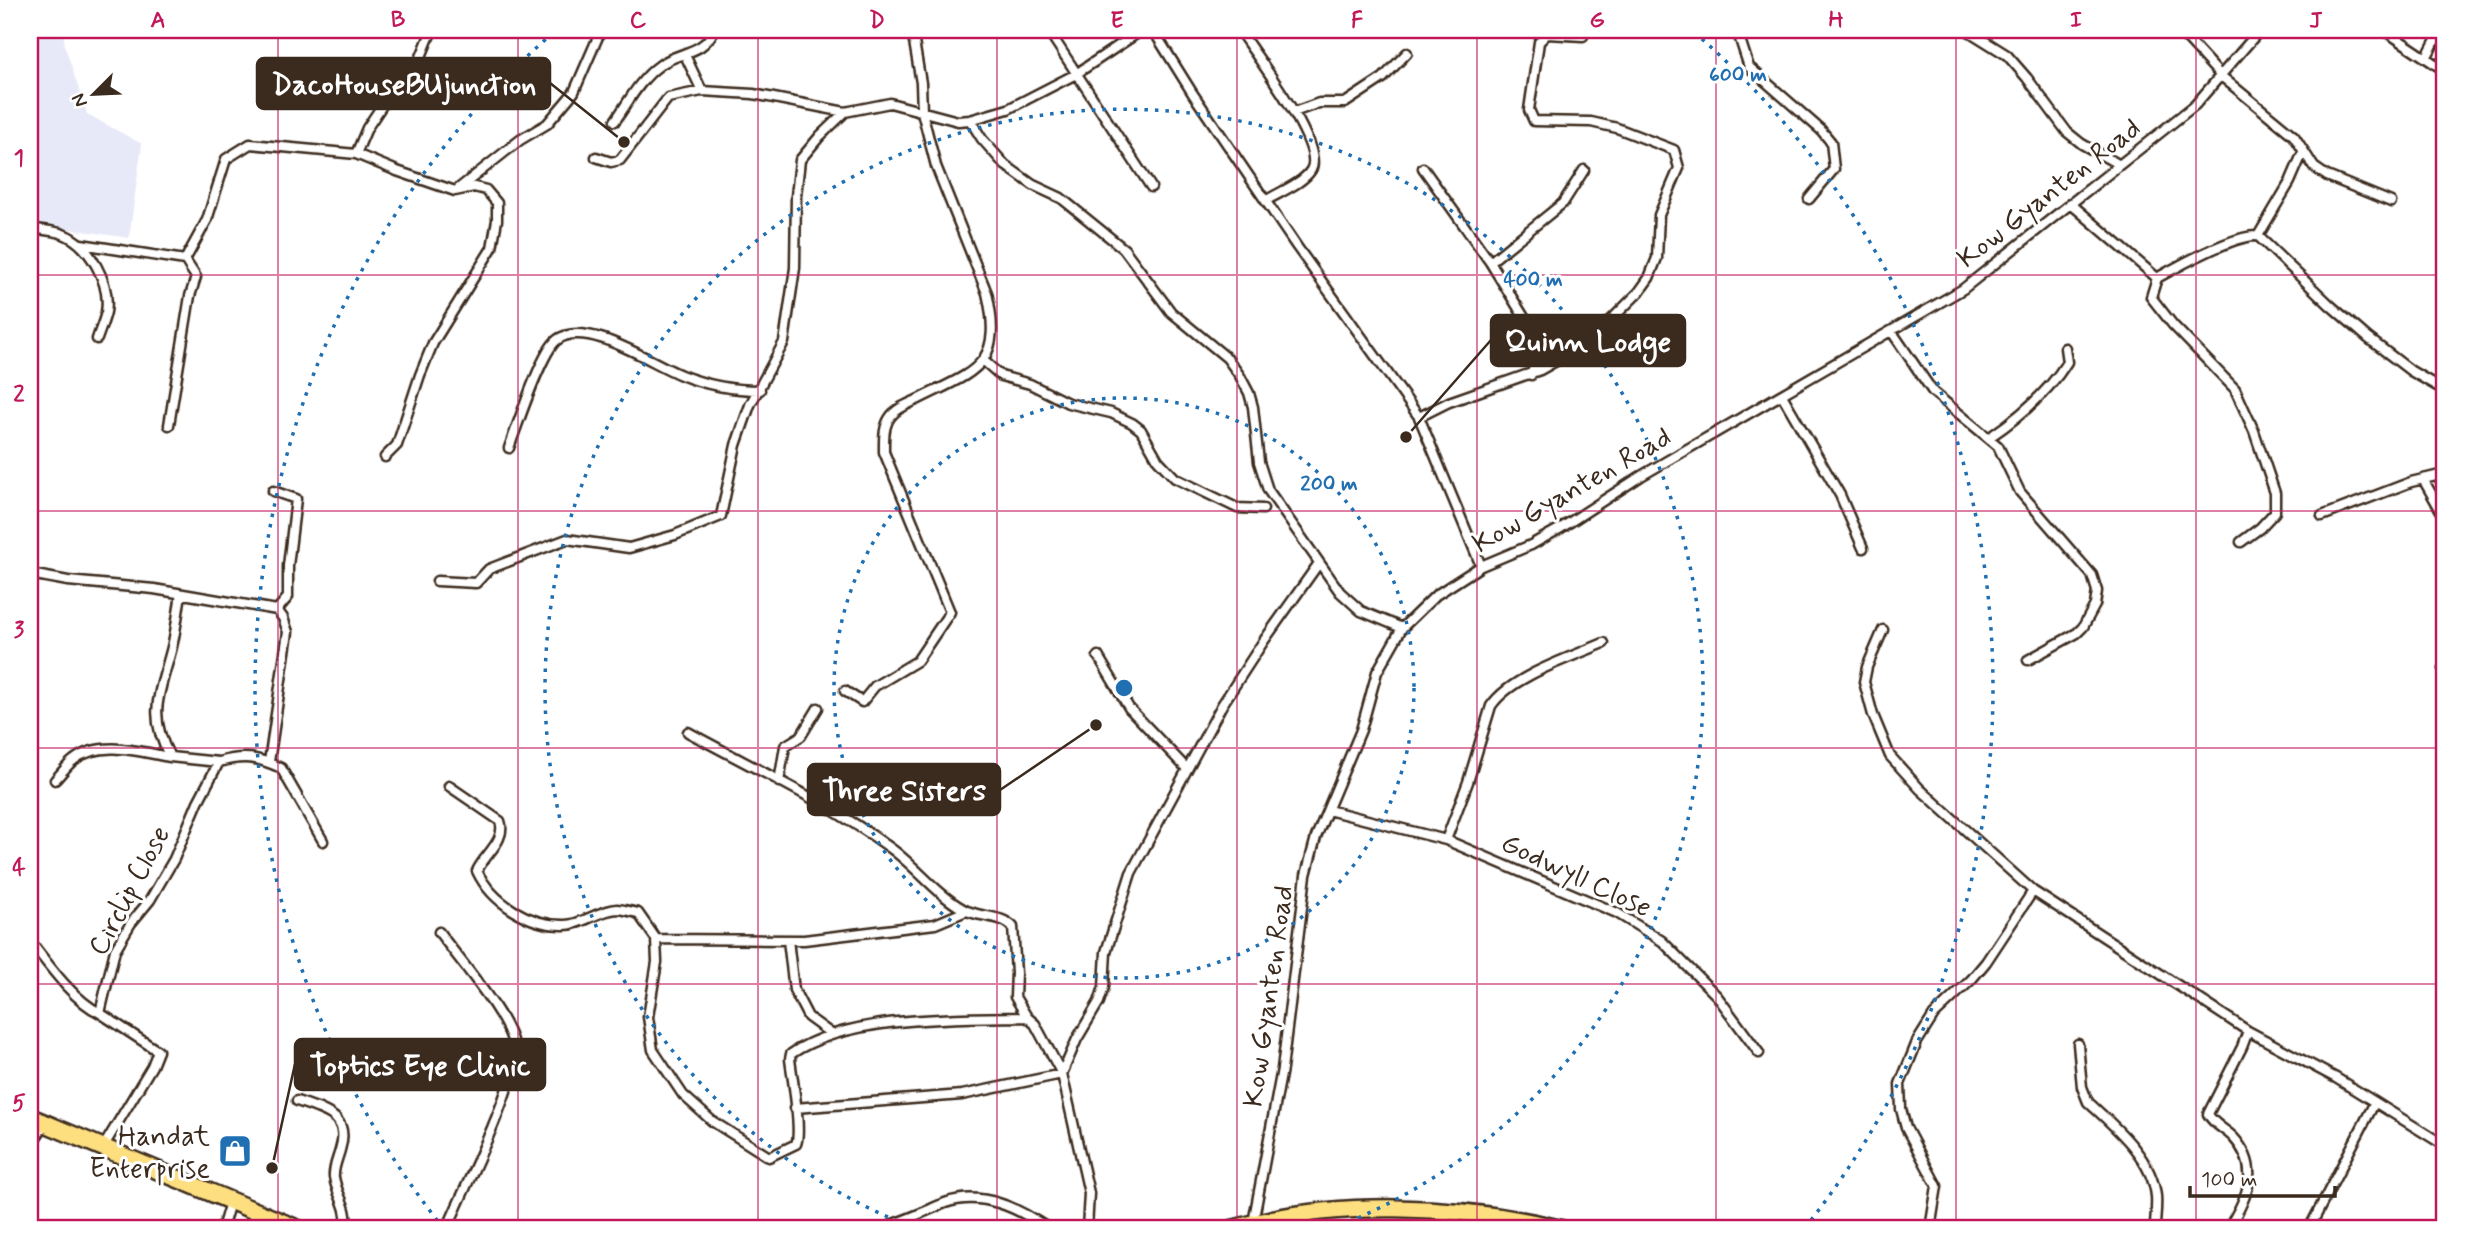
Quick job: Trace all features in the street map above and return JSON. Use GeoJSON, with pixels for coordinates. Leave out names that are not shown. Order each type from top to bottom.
{"type":"FeatureCollection","features":[{"type":"Feature","properties":{"kind":"highway"},"geometry":{"type":"LineString","coordinates":[[37,1121],[298,1229]]}},
{"type":"Feature","properties":{"kind":"highway"},"geometry":{"type":"LineString","coordinates":[[1232,1229],[1253,1223],[1368,1208],[1477,1222],[1561,1229]]}},
{"type":"Feature","properties":{"kind":"street"},"geometry":{"type":"LineString","coordinates":[[356,154],[367,128],[389,95],[418,64],[432,30]]}},
{"type":"Feature","properties":{"kind":"street"},"geometry":{"type":"LineString","coordinates":[[455,191],[520,140],[547,124],[574,92],[601,30]]}},
{"type":"Feature","properties":{"kind":"street"},"geometry":{"type":"LineString","coordinates":[[615,121],[643,80],[662,63],[685,55],[704,44],[714,30]]}},
{"type":"Feature","properties":{"kind":"street"},"geometry":{"type":"LineString","coordinates":[[845,691],[862,702],[874,686],[917,661],[950,612],[884,452],[884,430],[891,415],[907,404],[973,372],[984,361],[992,341],[991,310],[987,293],[939,176],[922,112],[921,83],[912,30]]}},
{"type":"Feature","properties":{"kind":"street"},"geometry":{"type":"LineString","coordinates":[[1048,30],[1151,187]]}},
{"type":"Feature","properties":{"kind":"street"},"geometry":{"type":"LineString","coordinates":[[596,157],[611,162],[620,160],[668,98],[702,92],[753,94],[845,112],[890,103],[958,121],[970,120],[1008,109],[1076,74],[1142,30]]}},
{"type":"Feature","properties":{"kind":"street"},"geometry":{"type":"LineString","coordinates":[[1153,30],[1297,247],[1419,417],[1481,566]]}},
{"type":"Feature","properties":{"kind":"street"},"geometry":{"type":"LineString","coordinates":[[1239,30],[1304,129],[1315,160],[1311,170],[1303,178],[1267,200]]}},
{"type":"Feature","properties":{"kind":"street"},"geometry":{"type":"LineString","coordinates":[[1737,30],[1749,67],[1831,142],[1834,169],[1809,198]]}},
{"type":"Feature","properties":{"kind":"street"},"geometry":{"type":"LineString","coordinates":[[1967,30],[2007,55],[2067,132],[2082,144],[2118,164]]}},
{"type":"Feature","properties":{"kind":"street"},"geometry":{"type":"LineString","coordinates":[[2179,30],[2221,76],[2294,136],[2315,167],[2327,176],[2391,202]]}},
{"type":"Feature","properties":{"kind":"street","name":"Kow Gyanten Road"},"geometry":{"type":"LineString","coordinates":[[1253,1223],[1282,1069],[1306,876],[1316,837],[1357,740],[1377,672],[1402,628],[1436,594],[1481,566],[1551,533],[1641,476],[1964,289],[2195,105],[2260,30]]}},
{"type":"Feature","properties":{"kind":"street"},"geometry":{"type":"LineString","coordinates":[[2384,30],[2444,70]]}},
{"type":"Feature","properties":{"kind":"street"},"geometry":{"type":"LineString","coordinates":[[2426,58],[2441,30]]}},
{"type":"Feature","properties":{"kind":"street"},"geometry":{"type":"LineString","coordinates":[[1419,417],[1449,401],[1531,374],[1563,357],[1610,321],[1649,278],[1657,257],[1659,215],[1679,168],[1674,150],[1617,128],[1591,122],[1534,121],[1529,110],[1539,42],[1547,34],[1583,36]]}},
{"type":"Feature","properties":{"kind":"street"},"geometry":{"type":"LineString","coordinates":[[1294,112],[1319,103],[1345,103],[1383,78],[1407,53]]}},
{"type":"Feature","properties":{"kind":"street"},"geometry":{"type":"LineString","coordinates":[[685,55],[702,92]]}},
{"type":"Feature","properties":{"kind":"street"},"geometry":{"type":"LineString","coordinates":[[436,581],[476,583],[489,569],[567,539],[629,548],[675,535],[721,516],[736,444],[750,405],[784,342],[795,268],[796,196],[800,160],[845,112]]}},
{"type":"Feature","properties":{"kind":"street"},"geometry":{"type":"LineString","coordinates":[[970,120],[982,139],[1005,165],[1033,185],[1061,198],[1124,249],[1171,312],[1227,358],[1249,393],[1259,462],[1268,490],[1340,592],[1361,611],[1402,628]]}},
{"type":"Feature","properties":{"kind":"street"},"geometry":{"type":"LineString","coordinates":[[185,261],[207,220],[226,159],[250,144],[356,154],[397,172],[455,191],[474,187],[486,190],[497,202],[492,248],[433,343],[397,444],[385,457]]}},
{"type":"Feature","properties":{"kind":"street"},"geometry":{"type":"LineString","coordinates":[[2258,236],[2290,182],[2303,152]]}},
{"type":"Feature","properties":{"kind":"street"},"geometry":{"type":"LineString","coordinates":[[1423,168],[1490,262],[1527,321],[1538,345],[1539,355],[1531,374]]}},
{"type":"Feature","properties":{"kind":"street"},"geometry":{"type":"LineString","coordinates":[[1490,262],[1563,203],[1584,170]]}},
{"type":"Feature","properties":{"kind":"street"},"geometry":{"type":"LineString","coordinates":[[2070,203],[2157,278]]}},
{"type":"Feature","properties":{"kind":"street"},"geometry":{"type":"LineString","coordinates":[[30,228],[62,234],[81,244],[185,261],[196,277],[190,296],[169,425]]}},
{"type":"Feature","properties":{"kind":"street"},"geometry":{"type":"LineString","coordinates":[[2242,542],[2275,512],[2275,493],[2254,431],[2235,388],[2172,325],[2151,298],[2157,278],[2227,244],[2251,235],[2258,236],[2368,338],[2411,371],[2444,390]]}},
{"type":"Feature","properties":{"kind":"street"},"geometry":{"type":"LineString","coordinates":[[81,244],[98,269],[105,294],[106,311],[97,339]]}},
{"type":"Feature","properties":{"kind":"street"},"geometry":{"type":"LineString","coordinates":[[509,448],[527,397],[556,341],[575,332],[602,338],[683,376],[737,390],[760,390]]}},
{"type":"Feature","properties":{"kind":"street"},"geometry":{"type":"LineString","coordinates":[[1892,332],[1933,392],[1990,437],[2004,454],[2020,492],[2083,564],[2096,583],[2095,604],[2083,627],[2028,660]]}},
{"type":"Feature","properties":{"kind":"street"},"geometry":{"type":"LineString","coordinates":[[1990,437],[2049,390],[2067,362],[2065,348]]}},
{"type":"Feature","properties":{"kind":"street"},"geometry":{"type":"LineString","coordinates":[[984,361],[1001,376],[1030,384],[1068,403],[1111,413],[1132,423],[1141,430],[1158,460],[1175,478],[1237,508],[1263,509]]}},
{"type":"Feature","properties":{"kind":"street"},"geometry":{"type":"LineString","coordinates":[[1782,395],[1840,495],[1863,548]]}},
{"type":"Feature","properties":{"kind":"street"},"geometry":{"type":"LineString","coordinates":[[2322,516],[2423,479],[2444,474]]}},
{"type":"Feature","properties":{"kind":"street"},"geometry":{"type":"LineString","coordinates":[[2423,479],[2444,516]]}},
{"type":"Feature","properties":{"kind":"street"},"geometry":{"type":"LineString","coordinates":[[273,491],[296,499],[288,566],[288,597],[277,610]]}},
{"type":"Feature","properties":{"kind":"street"},"geometry":{"type":"LineString","coordinates":[[1062,1074],[1077,1040],[1099,1002],[1104,987],[1106,952],[1131,873],[1222,705],[1319,563]]}},
{"type":"Feature","properties":{"kind":"street"},"geometry":{"type":"LineString","coordinates":[[30,574],[277,610],[288,632],[269,762]]}},
{"type":"Feature","properties":{"kind":"street"},"geometry":{"type":"LineString","coordinates":[[170,757],[163,744],[156,715],[159,688],[172,648],[181,594]]}},
{"type":"Feature","properties":{"kind":"street"},"geometry":{"type":"LineString","coordinates":[[1883,630],[1867,667],[1864,682],[1873,715],[1890,756],[1920,789],[2033,891],[2248,1031],[2375,1102],[2444,1145]]}},
{"type":"Feature","properties":{"kind":"street"},"geometry":{"type":"LineString","coordinates":[[1446,840],[1496,698],[1538,672],[1604,643]]}},
{"type":"Feature","properties":{"kind":"street"},"geometry":{"type":"LineString","coordinates":[[1098,656],[1129,708],[1187,769]]}},
{"type":"Feature","properties":{"kind":"street"},"geometry":{"type":"LineString","coordinates":[[779,782],[785,746],[801,736],[818,708]]}},
{"type":"Feature","properties":{"kind":"street"},"geometry":{"type":"LineString","coordinates":[[688,732],[889,847],[926,878],[939,893],[966,911],[1008,922],[1013,927],[1015,997],[1027,1017],[1035,1024],[1062,1074],[1090,1193],[1087,1229]]}},
{"type":"Feature","properties":{"kind":"street"},"geometry":{"type":"LineString","coordinates":[[55,780],[75,758],[94,751],[115,748],[219,762],[239,756],[269,762],[281,768],[323,841]]}},
{"type":"Feature","properties":{"kind":"street","name":"Circlip Close"},"geometry":{"type":"LineString","coordinates":[[100,1013],[115,950],[131,923],[150,900],[174,859],[198,802],[219,762]]}},
{"type":"Feature","properties":{"kind":"street"},"geometry":{"type":"LineString","coordinates":[[449,786],[500,821],[503,829],[500,837],[477,871],[508,908],[532,919],[566,925],[617,909],[638,913],[656,939],[657,962],[648,1017],[653,1050],[683,1095],[712,1121],[769,1157],[796,1144],[798,1140],[791,1054],[830,1033],[902,1021],[1027,1017]]}},
{"type":"Feature","properties":{"kind":"street","name":"Godwyll Close"},"geometry":{"type":"LineString","coordinates":[[1328,810],[1446,840],[1606,907],[1662,941],[1717,996],[1759,1053]]}},
{"type":"Feature","properties":{"kind":"street"},"geometry":{"type":"LineString","coordinates":[[1930,1229],[1937,1186],[1906,1128],[1901,1109],[1900,1084],[1917,1042],[1934,1015],[1986,962],[2033,891]]}},
{"type":"Feature","properties":{"kind":"street"},"geometry":{"type":"LineString","coordinates":[[656,939],[804,940],[935,924],[966,911]]}},
{"type":"Feature","properties":{"kind":"street"},"geometry":{"type":"LineString","coordinates":[[439,932],[503,1020],[514,1048],[514,1068],[489,1135],[447,1229]]}},
{"type":"Feature","properties":{"kind":"street"},"geometry":{"type":"LineString","coordinates":[[788,940],[794,990],[808,1017],[830,1033]]}},
{"type":"Feature","properties":{"kind":"street"},"geometry":{"type":"LineString","coordinates":[[30,941],[89,1008],[158,1051],[152,1066],[102,1149]]}},
{"type":"Feature","properties":{"kind":"street"},"geometry":{"type":"LineString","coordinates":[[2228,1229],[2247,1196],[2249,1168],[2242,1148],[2224,1128],[2211,1120],[2208,1114],[2248,1031]]}},
{"type":"Feature","properties":{"kind":"street"},"geometry":{"type":"LineString","coordinates":[[2078,1044],[2082,1087],[2088,1102],[2128,1142],[2148,1170],[2156,1194],[2155,1229]]}},
{"type":"Feature","properties":{"kind":"street"},"geometry":{"type":"LineString","coordinates":[[795,1108],[962,1096],[1062,1074]]}},
{"type":"Feature","properties":{"kind":"street"},"geometry":{"type":"LineString","coordinates":[[298,1101],[333,1115],[341,1125],[343,1141],[333,1173],[336,1188],[345,1206],[345,1229]]}},
{"type":"Feature","properties":{"kind":"street"},"geometry":{"type":"LineString","coordinates":[[2309,1229],[2375,1102]]}},
{"type":"Feature","properties":{"kind":"street"},"geometry":{"type":"LineString","coordinates":[[30,1146],[37,1121]]}},
{"type":"Feature","properties":{"kind":"street"},"geometry":{"type":"LineString","coordinates":[[893,1224],[946,1203],[970,1197],[993,1200],[1049,1229]]}},
{"type":"Feature","properties":{"kind":"street"},"geometry":{"type":"LineString","coordinates":[[222,1229],[230,1202]]}},
{"type":"Feature","properties":{"kind":"street"},"geometry":{"type":"LineString","coordinates":[[2058,1229],[2065,1229]]}},
{"type":"Feature","properties":{"kind":"shaded area"},"geometry":{"type":"Polygon","coordinates":[[[30,30],[63,30],[65,47],[87,114],[142,144],[129,238],[30,223],[30,30]]]}},
{"type":"Feature","properties":{"kind":"place","name":"DacoHouseBUjunction"},"geometry":{"type":"Point","coordinates":[624,142]}},
{"type":"Feature","properties":{"kind":"place","name":"Quinn Lodge"},"geometry":{"type":"Point","coordinates":[1406,437]}},
{"type":"Feature","properties":{"kind":"place","name":"Three Sisters"},"geometry":{"type":"Point","coordinates":[1096,725]}},
{"type":"Feature","properties":{"kind":"place","name":"Handat Enterprise"},"geometry":{"type":"Point","coordinates":[235,1151]}},
{"type":"Feature","properties":{"kind":"place","name":"Toptics Eye Clinic"},"geometry":{"type":"Point","coordinates":[272,1168]}}]}
